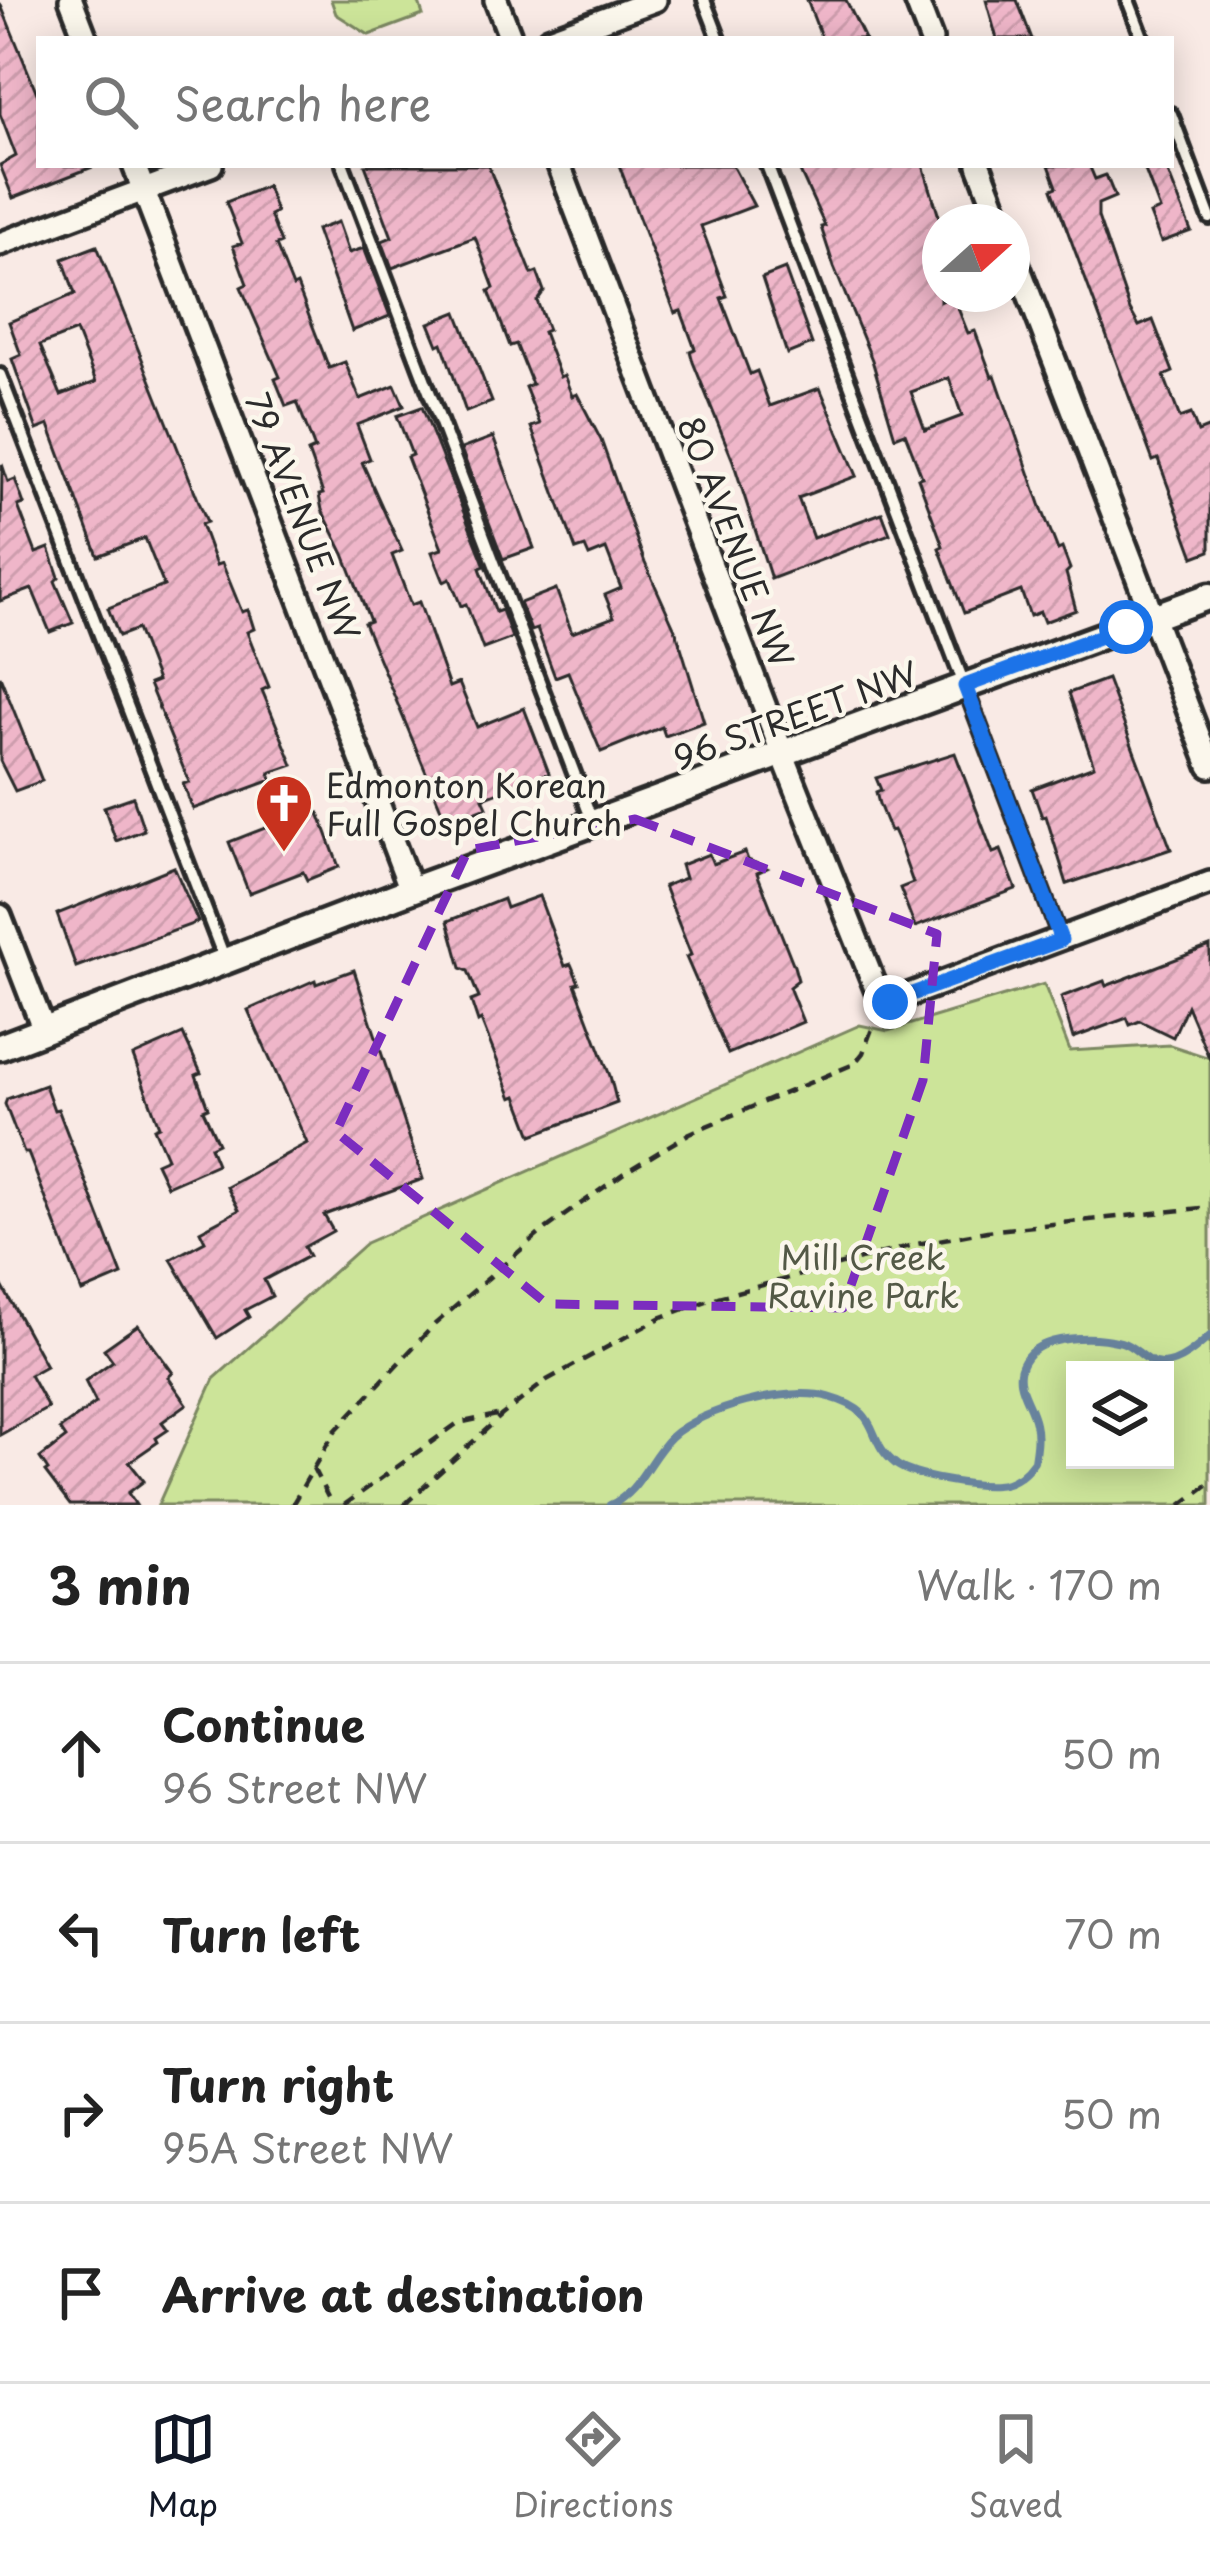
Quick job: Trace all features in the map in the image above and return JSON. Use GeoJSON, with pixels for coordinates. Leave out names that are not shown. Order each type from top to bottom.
{"type":"FeatureCollection","features":[{"type":"Feature","properties":{"kind":"street"},"geometry":{"type":"LineString","coordinates":[[71,0],[85,36]]}},
{"type":"Feature","properties":{"kind":"street"},"geometry":{"type":"LineString","coordinates":[[496,0],[510,36]]}},
{"type":"Feature","properties":{"kind":"street"},"geometry":{"type":"LineString","coordinates":[[557,36],[656,0]]}},
{"type":"Feature","properties":{"kind":"street"},"geometry":{"type":"LineString","coordinates":[[916,0],[930,36]]}},
{"type":"Feature","properties":{"kind":"street","name":"79 AVENUE NW"},"geometry":{"type":"LineString","coordinates":[[135,168],[411,890]]}},
{"type":"Feature","properties":{"kind":"street"},"geometry":{"type":"LineString","coordinates":[[0,244],[203,168]]}},
{"type":"Feature","properties":{"kind":"street","name":"80 AVENUE NW"},"geometry":{"type":"LineString","coordinates":[[560,168],[868,973],[877,991],[890,1002]]}},
{"type":"Feature","properties":{"kind":"street"},"geometry":{"type":"LineString","coordinates":[[980,168],[994,204]]}},
{"type":"Feature","properties":{"kind":"street"},"geometry":{"type":"LineString","coordinates":[[1030,297],[1210,766]]}},
{"type":"Feature","properties":{"kind":"street","name":"96 STREET NW"},"geometry":{"type":"LineString","coordinates":[[0,1047],[1210,596]]}},
{"type":"Feature","properties":{"kind":"street"},"geometry":{"type":"LineString","coordinates":[[890,1002],[1210,883]]}},
{"type":"Feature","properties":{"kind":"street"},"geometry":{"type":"LineString","coordinates":[[0,916],[44,1030]]}},
{"type":"Feature","properties":{"kind":"lane"},"geometry":{"type":"LineString","coordinates":[[704,0],[718,36]]}},
{"type":"Feature","properties":{"kind":"lane"},"geometry":{"type":"LineString","coordinates":[[1128,0],[1142,36]]}},
{"type":"Feature","properties":{"kind":"lane"},"geometry":{"type":"LineString","coordinates":[[1174,122],[1210,218]]}},
{"type":"Feature","properties":{"kind":"lane"},"geometry":{"type":"LineString","coordinates":[[344,168],[593,823]]}},
{"type":"Feature","properties":{"kind":"lane"},"geometry":{"type":"LineString","coordinates":[[768,168],[1061,940]]}},
{"type":"Feature","properties":{"kind":"lane"},"geometry":{"type":"LineString","coordinates":[[0,375],[225,961]]}},
{"type":"Feature","properties":{"kind":"path"},"geometry":{"type":"LineString","coordinates":[[292,1505],[335,1431],[435,1324],[544,1230],[690,1133],[854,1064],[863,1053],[875,1018],[890,1002]]}},
{"type":"Feature","properties":{"kind":"path"},"geometry":{"type":"LineString","coordinates":[[404,1505],[502,1414],[547,1380],[662,1317],[718,1297],[917,1244],[1210,1207]]}},
{"type":"Feature","properties":{"kind":"path"},"geometry":{"type":"LineString","coordinates":[[344,1505],[458,1423],[502,1414]]}},
{"type":"Feature","properties":{"kind":"path"},"geometry":{"type":"LineString","coordinates":[[313,1468],[332,1505]]}},
{"type":"Feature","properties":{"kind":"path"},"geometry":{"type":"LineString","coordinates":[[1181,1505],[1210,1483]]}},
{"type":"Feature","properties":{"kind":"highlighted area"},"geometry":{"type":"Polygon","coordinates":[[[635,819],[937,934],[923,1080],[843,1308],[547,1304],[336,1132],[468,850],[635,819]]]}},
{"type":"Feature","properties":{"kind":"green space"},"geometry":{"type":"Polygon","coordinates":[[[331,0],[418,0],[423,15],[369,35],[336,14],[331,0]]]}},
{"type":"Feature","properties":{"kind":"green space","name":"Mill Creek Ravine Park"},"geometry":{"type":"Polygon","coordinates":[[[1044,984],[1070,1051],[1170,1045],[1210,1058],[1210,1505],[158,1505],[214,1379],[366,1243],[860,1025],[888,1031],[1044,984]]]}},
{"type":"Feature","properties":{"kind":"building"},"geometry":{"type":"Polygon","coordinates":[[[807,0],[846,0],[864,36],[821,36],[807,0]]]}},
{"type":"Feature","properties":{"kind":"building"},"geometry":{"type":"Polygon","coordinates":[[[986,0],[1017,0],[1031,36],[996,36],[986,0]]]}},
{"type":"Feature","properties":{"kind":"building"},"geometry":{"type":"Polygon","coordinates":[[[0,3],[36,91],[36,168],[90,168],[13,198],[0,165],[16,156],[0,114],[0,3]]]}},
{"type":"Feature","properties":{"kind":"building"},"geometry":{"type":"Polygon","coordinates":[[[366,168],[489,168],[532,274],[537,272],[544,291],[537,301],[560,377],[564,375],[572,396],[577,394],[601,440],[645,563],[677,634],[704,722],[665,736],[662,727],[601,752],[568,672],[555,677],[537,629],[531,631],[520,603],[556,589],[572,633],[614,617],[605,595],[621,588],[606,549],[589,556],[585,547],[576,550],[531,427],[540,424],[525,387],[532,384],[516,344],[510,346],[475,237],[392,268],[382,241],[392,237],[366,168]]]}},
{"type":"Feature","properties":{"kind":"building"},"geometry":{"type":"Polygon","coordinates":[[[620,168],[734,168],[754,206],[701,226],[727,296],[721,298],[750,374],[757,371],[770,406],[820,388],[857,476],[798,498],[813,538],[882,513],[890,534],[771,579],[733,461],[693,362],[690,351],[695,349],[681,311],[675,313],[620,168]]]}},
{"type":"Feature","properties":{"kind":"building"},"geometry":{"type":"Polygon","coordinates":[[[798,168],[924,168],[935,204],[922,204],[922,312],[959,312],[968,333],[975,331],[1058,550],[1062,548],[1070,569],[1066,573],[1076,610],[1044,622],[1040,612],[1030,616],[1021,591],[964,613],[939,548],[943,546],[918,478],[922,477],[905,433],[895,437],[872,360],[821,227],[825,226],[798,168]],[[949,378],[911,392],[925,430],[962,416],[949,378]]]}},
{"type":"Feature","properties":{"kind":"building"},"geometry":{"type":"Polygon","coordinates":[[[1050,168],[1090,168],[1095,179],[1106,175],[1115,197],[1098,204],[1098,217],[1130,310],[1139,326],[1153,320],[1173,372],[1164,376],[1180,418],[1191,414],[1198,432],[1210,427],[1210,551],[1194,557],[1158,459],[1153,461],[1052,189],[1057,187],[1050,168]]]}},
{"type":"Feature","properties":{"kind":"building"},"geometry":{"type":"Polygon","coordinates":[[[1144,168],[1166,168],[1191,231],[1161,242],[1150,214],[1160,210],[1144,168]]]}},
{"type":"Feature","properties":{"kind":"building"},"geometry":{"type":"Polygon","coordinates":[[[267,186],[276,212],[270,215],[281,243],[276,245],[329,368],[345,362],[360,399],[395,385],[404,406],[357,425],[370,459],[362,462],[402,551],[392,555],[411,605],[419,602],[449,687],[459,683],[477,727],[524,708],[549,773],[483,798],[487,807],[447,823],[364,623],[370,621],[344,554],[322,510],[319,495],[323,494],[308,452],[315,449],[297,402],[286,406],[275,379],[280,377],[241,287],[247,284],[233,246],[242,243],[226,202],[267,186]]]}},
{"type":"Feature","properties":{"kind":"building"},"geometry":{"type":"Polygon","coordinates":[[[338,222],[349,253],[364,248],[390,316],[352,331],[316,230],[338,222]]]}},
{"type":"Feature","properties":{"kind":"building"},"geometry":{"type":"Polygon","coordinates":[[[97,246],[207,522],[201,524],[216,565],[222,563],[242,612],[248,610],[254,629],[247,632],[269,687],[262,690],[293,765],[270,773],[272,780],[193,809],[183,784],[189,782],[149,684],[157,681],[137,629],[119,636],[108,608],[164,586],[145,538],[98,556],[49,425],[37,430],[12,359],[21,355],[9,322],[75,294],[63,259],[97,246]],[[76,331],[40,345],[61,395],[96,382],[76,331]]]}},
{"type":"Feature","properties":{"kind":"building"},"geometry":{"type":"Polygon","coordinates":[[[785,269],[812,344],[787,354],[762,278],[785,269]]]}},
{"type":"Feature","properties":{"kind":"building"},"geometry":{"type":"Polygon","coordinates":[[[457,312],[492,402],[466,412],[442,343],[438,345],[429,323],[457,312]]]}},
{"type":"Feature","properties":{"kind":"building"},"geometry":{"type":"Polygon","coordinates":[[[422,407],[485,566],[480,568],[496,612],[502,610],[512,638],[483,649],[466,604],[461,606],[450,579],[444,582],[432,552],[442,549],[407,457],[412,455],[397,416],[422,407]]]}},
{"type":"Feature","properties":{"kind":"building"},"geometry":{"type":"Polygon","coordinates":[[[493,437],[534,548],[503,559],[461,449],[493,437]]]}},
{"type":"Feature","properties":{"kind":"building"},"geometry":{"type":"Polygon","coordinates":[[[2,464],[8,482],[15,479],[24,504],[18,506],[36,553],[49,548],[59,577],[55,581],[73,623],[50,632],[32,589],[0,601],[2,464]]]}},
{"type":"Feature","properties":{"kind":"building"},"geometry":{"type":"Polygon","coordinates":[[[0,676],[42,781],[15,791],[0,761],[0,676]]]}},
{"type":"Feature","properties":{"kind":"building"},"geometry":{"type":"Polygon","coordinates":[[[1107,679],[1171,849],[1067,884],[1046,816],[1042,817],[1032,789],[1094,766],[1069,693],[1107,679]]]}},
{"type":"Feature","properties":{"kind":"building"},"geometry":{"type":"Polygon","coordinates":[[[955,753],[993,853],[1001,850],[1016,889],[915,927],[900,888],[913,883],[879,804],[876,778],[955,753]]]}},
{"type":"Feature","properties":{"kind":"building"},"geometry":{"type":"Polygon","coordinates":[[[133,797],[144,830],[116,841],[104,807],[133,797]]]}},
{"type":"Feature","properties":{"kind":"building","name":"Edmonton Korean Full Gospel Church"},"geometry":{"type":"Polygon","coordinates":[[[314,809],[339,867],[307,880],[303,872],[249,893],[229,842],[314,809]]]}},
{"type":"Feature","properties":{"kind":"building"},"geometry":{"type":"Polygon","coordinates":[[[745,852],[748,860],[767,868],[757,873],[794,966],[798,980],[789,987],[803,1022],[728,1054],[686,957],[691,955],[664,886],[685,878],[681,865],[709,854],[713,864],[745,852]]]}},
{"type":"Feature","properties":{"kind":"building"},"geometry":{"type":"Polygon","coordinates":[[[174,867],[198,922],[76,967],[57,914],[174,867]]]}},
{"type":"Feature","properties":{"kind":"building"},"geometry":{"type":"Polygon","coordinates":[[[539,896],[565,966],[571,964],[579,983],[575,984],[617,1103],[532,1135],[481,1020],[478,1022],[471,1001],[479,998],[468,971],[461,968],[448,921],[503,899],[506,908],[539,896]]]}},
{"type":"Feature","properties":{"kind":"building"},"geometry":{"type":"Polygon","coordinates":[[[1210,946],[1210,1060],[1187,1006],[1173,1037],[1140,1021],[1130,1025],[1127,1018],[1073,1038],[1061,997],[1104,981],[1106,986],[1210,946]]]}},
{"type":"Feature","properties":{"kind":"building"},"geometry":{"type":"Polygon","coordinates":[[[354,970],[423,1179],[324,1215],[333,1231],[304,1247],[309,1256],[264,1280],[272,1296],[245,1310],[249,1317],[217,1338],[171,1259],[205,1241],[200,1231],[239,1210],[227,1187],[307,1143],[248,1010],[315,980],[316,984],[354,970]]]}},
{"type":"Feature","properties":{"kind":"building"},"geometry":{"type":"Polygon","coordinates":[[[183,1034],[201,1073],[196,1075],[208,1108],[203,1110],[218,1143],[210,1147],[217,1164],[167,1186],[156,1163],[167,1158],[154,1128],[159,1126],[133,1056],[183,1034]]]}},
{"type":"Feature","properties":{"kind":"building"},"geometry":{"type":"Polygon","coordinates":[[[45,1085],[122,1275],[82,1292],[5,1104],[7,1099],[45,1085]]]}},
{"type":"Feature","properties":{"kind":"building"},"geometry":{"type":"Polygon","coordinates":[[[0,1282],[46,1366],[30,1375],[48,1408],[0,1435],[0,1282]]]}},
{"type":"Feature","properties":{"kind":"building"},"geometry":{"type":"Polygon","coordinates":[[[138,1325],[173,1373],[168,1377],[187,1404],[162,1422],[168,1430],[156,1438],[158,1442],[129,1462],[144,1481],[128,1493],[136,1505],[70,1505],[40,1458],[66,1438],[60,1429],[96,1403],[85,1381],[113,1361],[104,1349],[138,1325]]]}},
{"type":"Feature","properties":{"kind":"waterway"},"geometry":{"type":"LineString","coordinates":[[610,1505],[629,1492],[663,1445],[685,1427],[746,1402],[791,1395],[811,1394],[847,1403],[866,1418],[886,1455],[905,1469],[960,1483],[1007,1483],[1034,1461],[1036,1428],[1020,1377],[1031,1352],[1054,1341],[1097,1338],[1126,1344],[1162,1364],[1181,1358],[1210,1336]]}},
{"type":"Feature","properties":{"kind":"place","name":"Edmonton Korean Full Gospel Church"},"geometry":{"type":"Point","coordinates":[284,854]}},
{"type":"Feature","properties":{"kind":"route"},"geometry":{"type":"LineString","coordinates":[[890,1002],[1061,940],[965,686],[1126,627]]}}]}
